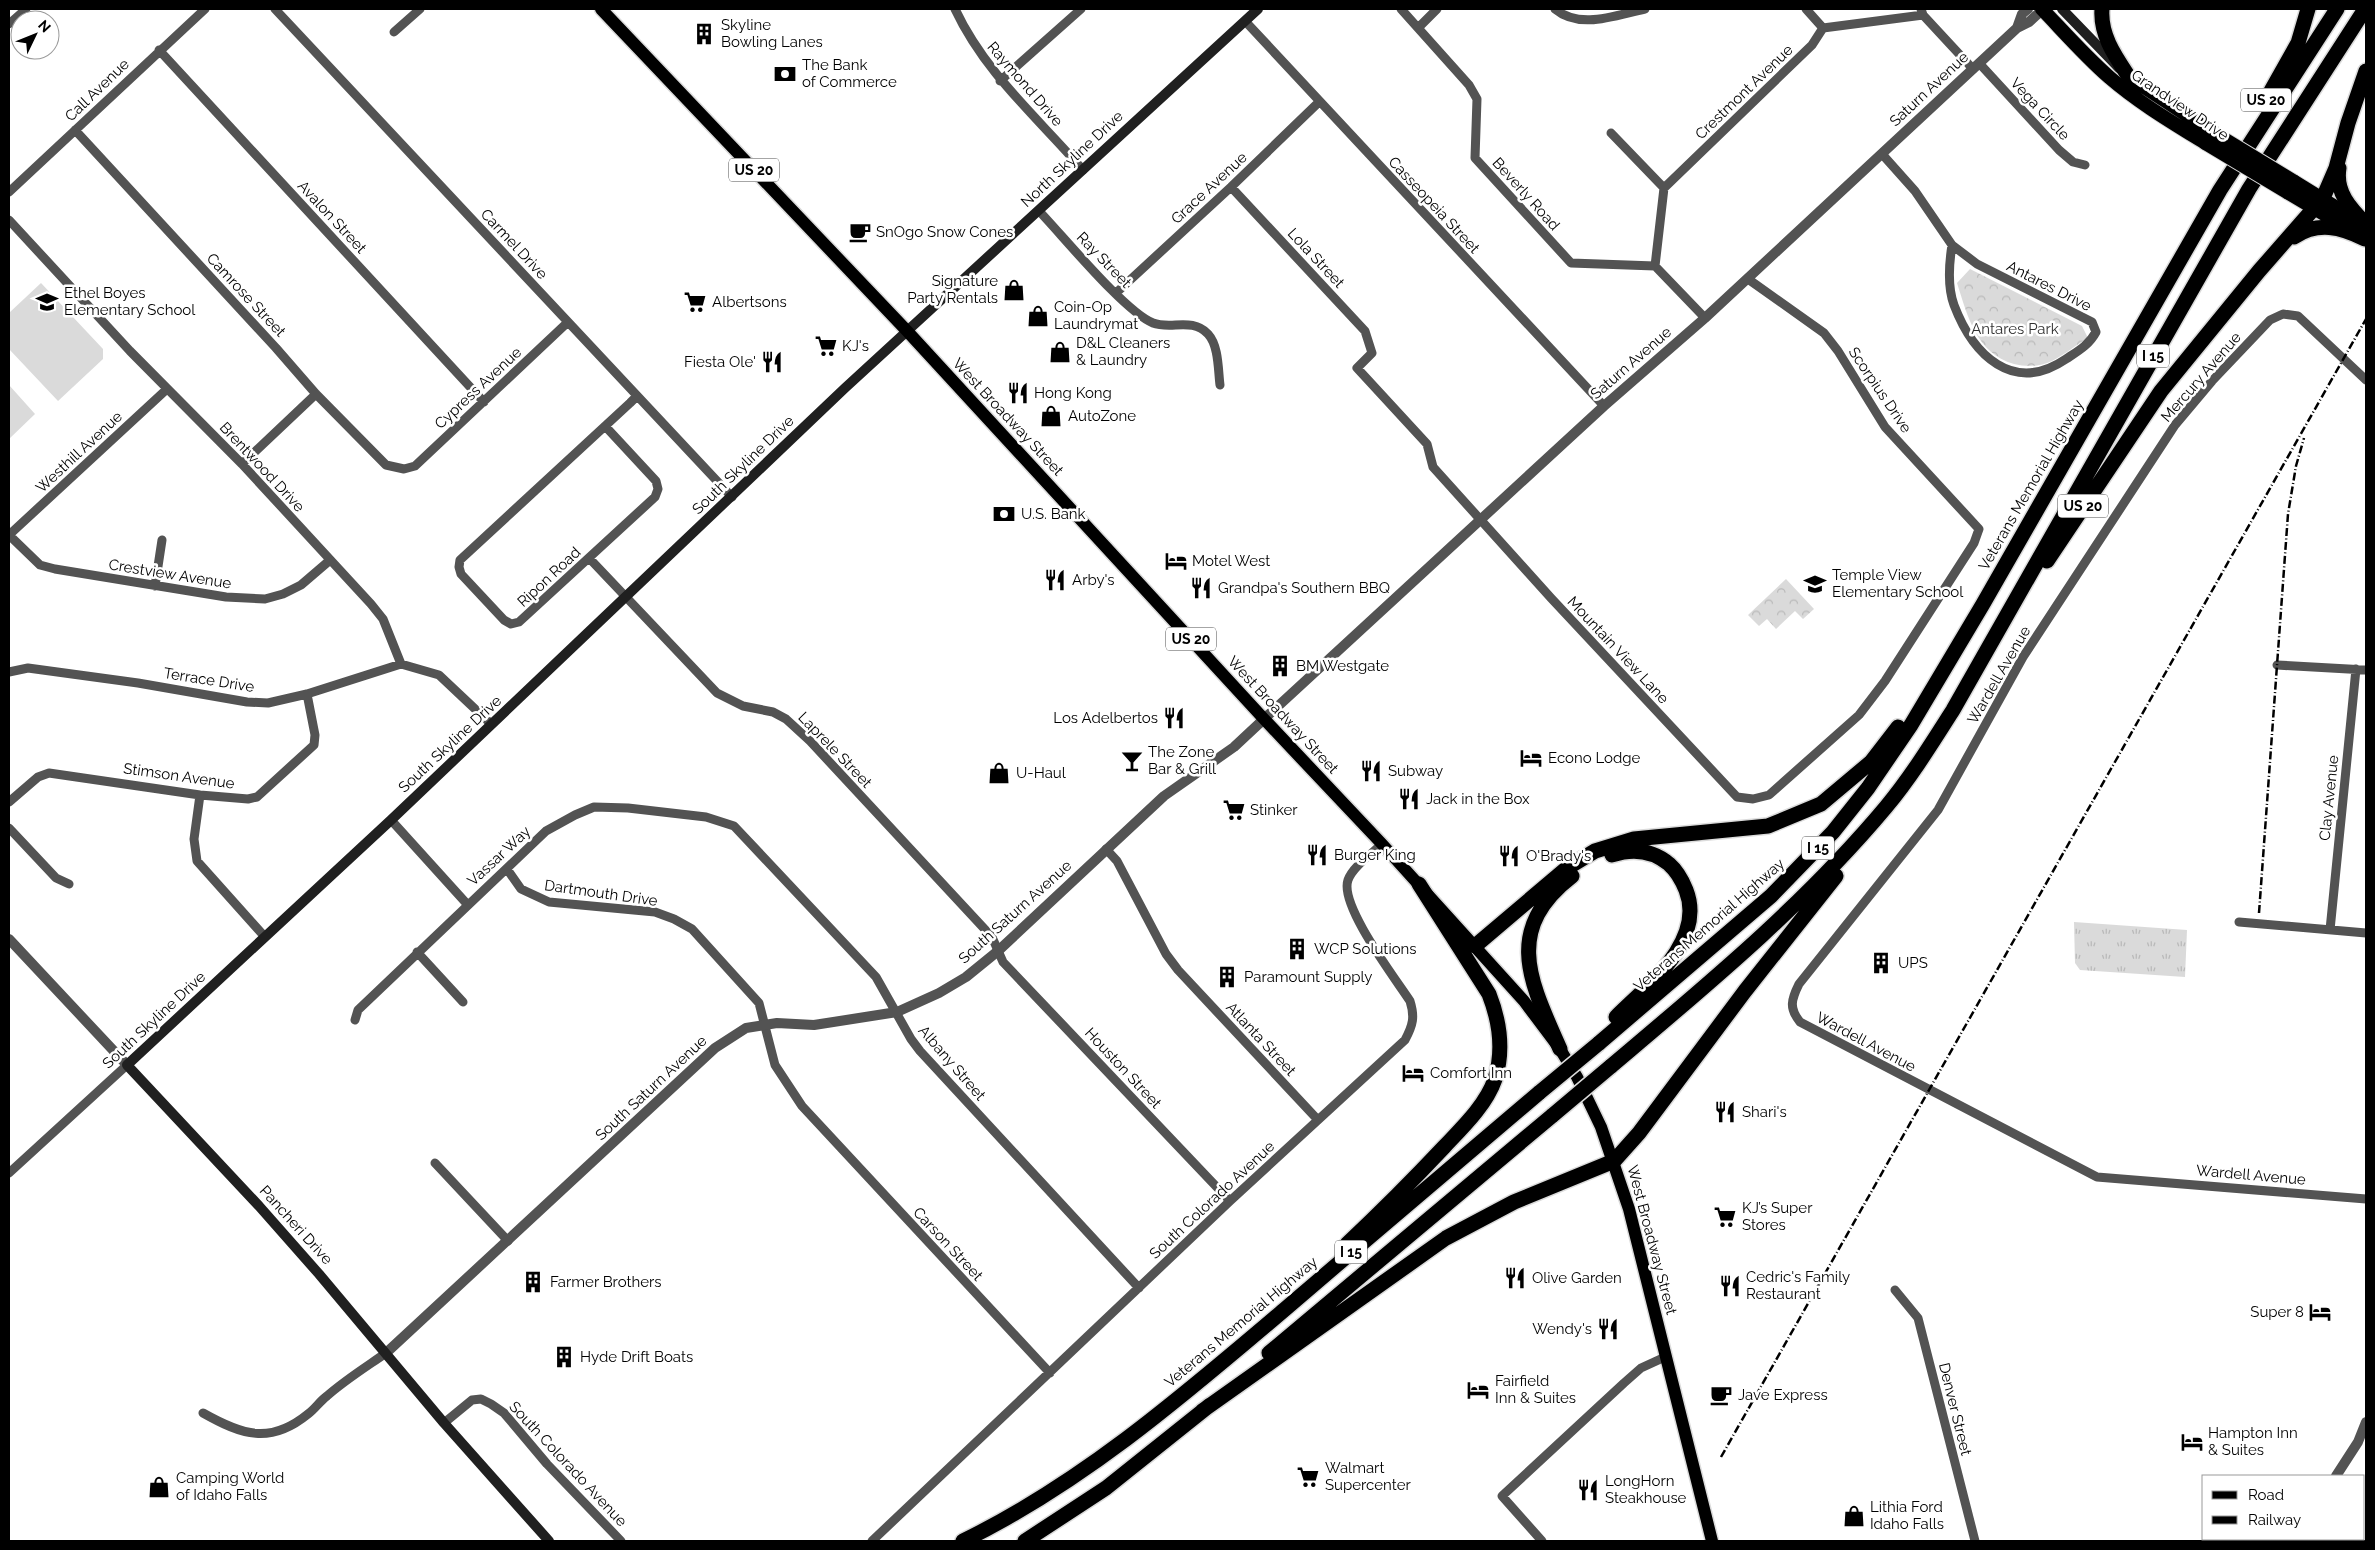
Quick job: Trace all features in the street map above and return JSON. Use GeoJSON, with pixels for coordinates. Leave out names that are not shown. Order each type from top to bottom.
{"type":"FeatureCollection","features":[{"type":"Feature","properties":{"kind":"highway","name":"Grandview Drive"},"geometry":{"type":"LineString","coordinates":[[2043,9],[2080,50],[2109,77],[2142,103],[2210,138],[2366,232]]}},
{"type":"Feature","properties":{"kind":"highway"},"geometry":{"type":"LineString","coordinates":[[2102,9],[2105,35],[2114,55],[2129,77]]}},
{"type":"Feature","properties":{"kind":"highway","name":"US 20"},"geometry":{"type":"LineString","coordinates":[[2220,190],[2298,43],[2308,9]]}},
{"type":"Feature","properties":{"kind":"highway","name":"Veterans Memorial Highway"},"geometry":{"type":"LineString","coordinates":[[963,1541],[1042,1497],[1097,1462],[1224,1361],[1540,1092],[1595,1042],[1771,896],[1838,826],[1868,788],[1911,725],[1983,604],[2220,190],[2337,9]]}},
{"type":"Feature","properties":{"kind":"highway","name":"I 15"},"geometry":{"type":"LineString","coordinates":[[1025,1541],[1106,1488],[1202,1411],[1319,1309],[1744,954],[1806,895],[1887,806],[1953,710],[2249,189],[2365,9]]}},
{"type":"Feature","properties":{"kind":"highway"},"geometry":{"type":"LineString","coordinates":[[2283,245],[2319,203],[2336,168],[2366,71]]}},
{"type":"Feature","properties":{"kind":"highway","name":"Grandview Drive"},"geometry":{"type":"LineString","coordinates":[[2129,77],[2210,138]]}},
{"type":"Feature","properties":{"kind":"highway"},"geometry":{"type":"LineString","coordinates":[[2344,140],[2338,176],[2340,188],[2345,200],[2366,232]]}},
{"type":"Feature","properties":{"kind":"highway","name":"US 20"},"geometry":{"type":"LineString","coordinates":[[1953,710],[2054,549],[2138,423],[2187,357],[2283,245],[2304,231],[2320,226],[2366,232]]}},
{"type":"Feature","properties":{"kind":"highway"},"geometry":{"type":"LineString","coordinates":[[1475,946],[1567,868],[1595,851],[1634,839],[1768,826],[1821,804],[1853,778],[1877,754],[1983,604]]}},
{"type":"Feature","properties":{"kind":"highway"},"geometry":{"type":"LineString","coordinates":[[1202,1411],[1446,1238],[1514,1202],[1614,1161],[1639,1133],[1745,991],[1848,861],[1887,806]]}},
{"type":"Feature","properties":{"kind":"highway"},"geometry":{"type":"LineString","coordinates":[[1560,1048],[1530,978],[1528,953],[1531,931],[1539,912],[1562,883],[1583,868],[1624,851],[1645,851],[1660,857],[1674,868],[1683,881],[1689,897],[1689,917],[1685,934],[1676,952],[1665,967],[1595,1042]]}},
{"type":"Feature","properties":{"kind":"highway"},"geometry":{"type":"LineString","coordinates":[[1224,1361],[1421,1171],[1473,1115],[1494,1082],[1501,1048],[1496,1011],[1478,975],[1419,884]]}},
{"type":"Feature","properties":{"kind":"main road","name":"West Broadway Street"},"geometry":{"type":"LineString","coordinates":[[601,9],[908,332],[1264,720],[1419,884],[1524,1001],[1560,1048],[1590,1102],[1614,1161],[1629,1209],[1712,1541]]}},
{"type":"Feature","properties":{"kind":"main road","name":"North Skyline Drive"},"geometry":{"type":"LineString","coordinates":[[908,332],[1258,9]]}},
{"type":"Feature","properties":{"kind":"main road","name":"Grandview Drive"},"geometry":{"type":"LineString","coordinates":[[2062,9],[2104,54],[2129,77]]}},
{"type":"Feature","properties":{"kind":"main road","name":"South Skyline Drive"},"geometry":{"type":"LineString","coordinates":[[127,1065],[391,820],[845,388],[908,332]]}},
{"type":"Feature","properties":{"kind":"main road","name":"Pancheri Drive"},"geometry":{"type":"LineString","coordinates":[[127,1065],[259,1206],[444,1423],[549,1541]]}},
{"type":"Feature","properties":{"kind":"street"},"geometry":{"type":"LineString","coordinates":[[9,24],[26,9]]}},
{"type":"Feature","properties":{"kind":"street","name":"Call Avenue"},"geometry":{"type":"LineString","coordinates":[[9,192],[205,9]]}},
{"type":"Feature","properties":{"kind":"street","name":"Carmel Drive"},"geometry":{"type":"LineString","coordinates":[[276,9],[732,497]]}},
{"type":"Feature","properties":{"kind":"street"},"geometry":{"type":"LineString","coordinates":[[394,32],[420,9]]}},
{"type":"Feature","properties":{"kind":"street","name":"Raymond Drive"},"geometry":{"type":"LineString","coordinates":[[955,9],[966,34],[1000,81],[1083,170]]}},
{"type":"Feature","properties":{"kind":"street"},"geometry":{"type":"LineString","coordinates":[[1000,81],[1081,9]]}},
{"type":"Feature","properties":{"kind":"street","name":"Beverly Road"},"geometry":{"type":"LineString","coordinates":[[1401,9],[1469,84],[1477,99],[1475,158],[1571,263],[1655,266]]}},
{"type":"Feature","properties":{"kind":"street"},"geometry":{"type":"LineString","coordinates":[[1419,27],[1437,9]]}},
{"type":"Feature","properties":{"kind":"street"},"geometry":{"type":"LineString","coordinates":[[1555,9],[1572,19],[1598,20],[1645,9]]}},
{"type":"Feature","properties":{"kind":"street"},"geometry":{"type":"LineString","coordinates":[[1806,9],[1823,28],[1922,12]]}},
{"type":"Feature","properties":{"kind":"street","name":"Saturn Avenue"},"geometry":{"type":"LineString","coordinates":[[2017,28],[2022,14],[2028,9]]}},
{"type":"Feature","properties":{"kind":"street","name":"Saturn Avenue"},"geometry":{"type":"LineString","coordinates":[[1264,720],[1604,406],[1748,279],[2017,28],[2029,22],[2043,9]]}},
{"type":"Feature","properties":{"kind":"street","name":"Vega Circle"},"geometry":{"type":"LineString","coordinates":[[1922,12],[2059,150],[2072,162],[2085,165]]}},
{"type":"Feature","properties":{"kind":"street","name":"Casseopeia Street"},"geometry":{"type":"LineString","coordinates":[[1245,20],[1319,102],[1604,406]]}},
{"type":"Feature","properties":{"kind":"street","name":"Crestmont Avenue"},"geometry":{"type":"LineString","coordinates":[[1664,188],[1812,45],[1823,28]]}},
{"type":"Feature","properties":{"kind":"street","name":"Avalon Street"},"geometry":{"type":"LineString","coordinates":[[159,50],[484,402]]}},
{"type":"Feature","properties":{"kind":"street","name":"Grace Avenue"},"geometry":{"type":"LineString","coordinates":[[1116,292],[1231,187],[1319,102]]}},
{"type":"Feature","properties":{"kind":"street","name":"Camrose Street"},"geometry":{"type":"LineString","coordinates":[[75,130],[316,394],[386,465],[403,468]]}},
{"type":"Feature","properties":{"kind":"street"},"geometry":{"type":"LineString","coordinates":[[1611,133],[1664,188],[1655,266],[1705,318]]}},
{"type":"Feature","properties":{"kind":"street","name":"Antares Drive"},"geometry":{"type":"LineString","coordinates":[[1882,154],[1915,191],[1952,244],[1977,264],[2092,322],[2096,332],[2091,342],[2055,366],[2041,372],[2027,373],[2007,370],[1989,360],[1971,339],[1954,304],[1948,268],[1952,244]]}},
{"type":"Feature","properties":{"kind":"street","name":"Lola Street"},"geometry":{"type":"LineString","coordinates":[[1231,187],[1365,331],[1372,353]]}},
{"type":"Feature","properties":{"kind":"street","name":"Ray Street"},"geometry":{"type":"LineString","coordinates":[[1039,211],[1133,309],[1154,324],[1195,325],[1208,334],[1216,350],[1220,385]]}},
{"type":"Feature","properties":{"kind":"street","name":"Brentwood Drive"},"geometry":{"type":"LineString","coordinates":[[9,220],[167,389],[242,464],[382,619],[401,664]]}},
{"type":"Feature","properties":{"kind":"street","name":"Scorpius Drive"},"geometry":{"type":"LineString","coordinates":[[1737,797],[1753,799],[1770,795],[1859,715],[1888,678],[1974,543],[1979,529],[1885,427],[1838,351],[1824,333],[1748,279]]}},
{"type":"Feature","properties":{"kind":"street","name":"Mercury Avenue"},"geometry":{"type":"LineString","coordinates":[[2056,608],[2175,425],[2212,381],[2270,320],[2283,314],[2298,316],[2366,380]]}},
{"type":"Feature","properties":{"kind":"street","name":"Cypress Avenue"},"geometry":{"type":"LineString","coordinates":[[403,468],[415,466],[568,322]]}},
{"type":"Feature","properties":{"kind":"street","name":"Mountain View Lane"},"geometry":{"type":"LineString","coordinates":[[1372,353],[1357,368],[1427,444],[1433,467],[1737,797]]}},
{"type":"Feature","properties":{"kind":"street","name":"Westhill Avenue"},"geometry":{"type":"LineString","coordinates":[[9,535],[167,389]]}},
{"type":"Feature","properties":{"kind":"street"},"geometry":{"type":"LineString","coordinates":[[242,464],[316,394]]}},
{"type":"Feature","properties":{"kind":"street","name":"Ripon Road"},"geometry":{"type":"LineString","coordinates":[[605,426],[656,481],[658,489],[655,497],[520,622],[510,624],[467,580],[459,567],[460,560],[637,396]]}},
{"type":"Feature","properties":{"kind":"street","name":"Crestview Avenue"},"geometry":{"type":"LineString","coordinates":[[9,535],[40,565],[226,597],[265,599],[283,594],[300,585],[329,561]]}},
{"type":"Feature","properties":{"kind":"street"},"geometry":{"type":"LineString","coordinates":[[155,586],[162,540]]}},
{"type":"Feature","properties":{"kind":"street","name":"Laprele Street"},"geometry":{"type":"LineString","coordinates":[[589,558],[716,693],[744,706],[773,712],[786,719],[810,741],[991,936],[998,951]]}},
{"type":"Feature","properties":{"kind":"street","name":"Wardell Avenue"},"geometry":{"type":"LineString","coordinates":[[2056,608],[2023,657],[1938,810],[1799,984],[1791,1004],[1794,1014],[1800,1022],[2098,1177],[2366,1199]]}},
{"type":"Feature","properties":{"kind":"street"},"geometry":{"type":"LineString","coordinates":[[401,664],[422,668],[439,675],[491,724]]}},
{"type":"Feature","properties":{"kind":"street","name":"Terrace Drive"},"geometry":{"type":"LineString","coordinates":[[9,672],[28,668],[138,683],[247,702],[268,703],[307,694],[401,664]]}},
{"type":"Feature","properties":{"kind":"street"},"geometry":{"type":"LineString","coordinates":[[2277,665],[2366,670]]}},
{"type":"Feature","properties":{"kind":"street","name":"Clay Avenue"},"geometry":{"type":"LineString","coordinates":[[2330,930],[2356,669]]}},
{"type":"Feature","properties":{"kind":"street","name":"Stimson Avenue"},"geometry":{"type":"LineString","coordinates":[[9,802],[38,777],[49,774],[200,796],[248,799],[257,797],[314,745],[315,735],[307,694]]}},
{"type":"Feature","properties":{"kind":"street","name":"South Saturn Avenue"},"geometry":{"type":"LineString","coordinates":[[386,1353],[508,1242],[715,1048],[746,1028],[765,1025],[814,1025],[897,1012],[939,993],[966,977],[998,951],[1164,796],[1234,747],[1264,720]]}},
{"type":"Feature","properties":{"kind":"street"},"geometry":{"type":"LineString","coordinates":[[200,796],[194,839],[197,861],[265,937]]}},
{"type":"Feature","properties":{"kind":"street","name":"Vassar Way"},"geometry":{"type":"LineString","coordinates":[[355,1020],[358,1010],[467,904],[546,831],[594,807],[628,808],[706,817]]}},
{"type":"Feature","properties":{"kind":"street","name":"Albany Street"},"geometry":{"type":"LineString","coordinates":[[706,817],[734,826],[876,977],[911,1039],[920,1051],[1139,1288]]}},
{"type":"Feature","properties":{"kind":"street"},"geometry":{"type":"LineString","coordinates":[[391,820],[467,904]]}},
{"type":"Feature","properties":{"kind":"street"},"geometry":{"type":"LineString","coordinates":[[9,828],[56,878],[69,884]]}},
{"type":"Feature","properties":{"kind":"street","name":"South Colorado Avenue"},"geometry":{"type":"LineString","coordinates":[[872,1541],[1230,1202],[1405,1040],[1412,1027],[1415,1014],[1410,1001],[1359,922],[1350,906],[1347,891],[1348,880],[1355,869],[1382,844]]}},
{"type":"Feature","properties":{"kind":"street","name":"Atlanta Street"},"geometry":{"type":"LineString","coordinates":[[1106,849],[1117,861],[1140,901],[1166,954],[1178,970],[1318,1120]]}},
{"type":"Feature","properties":{"kind":"street","name":"Dartmouth Drive"},"geometry":{"type":"LineString","coordinates":[[507,869],[521,889],[549,902],[627,908],[655,912],[674,918],[692,929],[759,1003]]}},
{"type":"Feature","properties":{"kind":"street"},"geometry":{"type":"LineString","coordinates":[[2239,922],[2366,933]]}},
{"type":"Feature","properties":{"kind":"street","name":"Pancheri Drive"},"geometry":{"type":"LineString","coordinates":[[9,938],[127,1065]]}},
{"type":"Feature","properties":{"kind":"street","name":"Houston Street"},"geometry":{"type":"LineString","coordinates":[[998,951],[1004,962],[1230,1202]]}},
{"type":"Feature","properties":{"kind":"street"},"geometry":{"type":"LineString","coordinates":[[417,952],[463,1002]]}},
{"type":"Feature","properties":{"kind":"street","name":"Carson Street"},"geometry":{"type":"LineString","coordinates":[[759,1003],[775,1065],[802,1106],[1050,1374]]}},
{"type":"Feature","properties":{"kind":"street","name":"South Skyline Drive"},"geometry":{"type":"LineString","coordinates":[[9,1174],[127,1065]]}},
{"type":"Feature","properties":{"kind":"street"},"geometry":{"type":"LineString","coordinates":[[435,1163],[508,1242]]}},
{"type":"Feature","properties":{"kind":"street","name":"Denver Street"},"geometry":{"type":"LineString","coordinates":[[1895,1290],[1918,1318],[1975,1541]]}},
{"type":"Feature","properties":{"kind":"street"},"geometry":{"type":"LineString","coordinates":[[203,1413],[231,1429],[247,1434],[268,1434],[285,1429],[304,1418],[339,1386],[386,1353]]}},
{"type":"Feature","properties":{"kind":"street"},"geometry":{"type":"LineString","coordinates":[[1542,1541],[1502,1496],[1641,1368],[1665,1357]]}},
{"type":"Feature","properties":{"kind":"street","name":"South Colorado Avenue"},"geometry":{"type":"LineString","coordinates":[[444,1423],[472,1400],[481,1400],[492,1404],[504,1413],[547,1464],[621,1541]]}},
{"type":"Feature","properties":{"kind":"street"},"geometry":{"type":"LineString","coordinates":[[2337,1475],[2358,1442],[2366,1422]]}},
{"type":"Feature","properties":{"kind":"green space","name":"Antares Park"},"geometry":{"type":"Polygon","coordinates":[[[1970,269],[2082,326],[2088,338],[2056,359],[2043,364],[2023,366],[2001,359],[1982,343],[1965,308],[1957,283],[1970,269]]]}},
{"type":"Feature","properties":{"kind":"green space"},"geometry":{"type":"Polygon","coordinates":[[[41,283],[103,349],[103,359],[58,401],[9,349],[9,313],[41,283]]]}},
{"type":"Feature","properties":{"kind":"green space"},"geometry":{"type":"Polygon","coordinates":[[[9,385],[35,414],[9,439],[9,385]]]}},
{"type":"Feature","properties":{"kind":"green space"},"geometry":{"type":"Polygon","coordinates":[[[1786,579],[1814,609],[1803,619],[1795,611],[1776,629],[1767,619],[1759,626],[1748,615],[1786,579]]]}},
{"type":"Feature","properties":{"kind":"green space"},"geometry":{"type":"Polygon","coordinates":[[[2074,922],[2187,930],[2185,977],[2080,970],[2075,963],[2074,922]]]}},
{"type":"Feature","properties":{"kind":"railway"},"geometry":{"type":"LineString","coordinates":[[1721,1457],[2366,319]]}},
{"type":"Feature","properties":{"kind":"railway"},"geometry":{"type":"LineString","coordinates":[[2259,913],[2288,514],[2296,466],[2304,438]]}},
{"type":"Feature","properties":{"kind":"place","name":"Skyline Bowling Lanes"},"geometry":{"type":"Point","coordinates":[704,34]}},
{"type":"Feature","properties":{"kind":"place","name":"The Bank of Commerce"},"geometry":{"type":"Point","coordinates":[785,74]}},
{"type":"Feature","properties":{"kind":"place","name":"SnOgo Snow Cones"},"geometry":{"type":"Point","coordinates":[860,232]}},
{"type":"Feature","properties":{"kind":"place","name":"Signature Party Rentals"},"geometry":{"type":"Point","coordinates":[1014,290]}},
{"type":"Feature","properties":{"kind":"place","name":"Ethel Boyes Elementary School"},"geometry":{"type":"Point","coordinates":[47,302]}},
{"type":"Feature","properties":{"kind":"place","name":"Albertsons"},"geometry":{"type":"Point","coordinates":[695,302]}},
{"type":"Feature","properties":{"kind":"place","name":"Coin-Op Laundrymat"},"geometry":{"type":"Point","coordinates":[1038,316]}},
{"type":"Feature","properties":{"kind":"place","name":"KJ's"},"geometry":{"type":"Point","coordinates":[826,346]}},
{"type":"Feature","properties":{"kind":"place","name":"D&L Cleaners & Laundry"},"geometry":{"type":"Point","coordinates":[1060,352]}},
{"type":"Feature","properties":{"kind":"place","name":"Fiesta Ole'"},"geometry":{"type":"Point","coordinates":[772,362]}},
{"type":"Feature","properties":{"kind":"place","name":"Hong Kong"},"geometry":{"type":"Point","coordinates":[1018,393]}},
{"type":"Feature","properties":{"kind":"place","name":"AutoZone"},"geometry":{"type":"Point","coordinates":[1051,416]}},
{"type":"Feature","properties":{"kind":"place","name":"U.S. Bank"},"geometry":{"type":"Point","coordinates":[1004,514]}},
{"type":"Feature","properties":{"kind":"place","name":"Motel West"},"geometry":{"type":"Point","coordinates":[1176,561]}},
{"type":"Feature","properties":{"kind":"place","name":"Arby's"},"geometry":{"type":"Point","coordinates":[1055,580]}},
{"type":"Feature","properties":{"kind":"place","name":"Temple View Elementary School"},"geometry":{"type":"Point","coordinates":[1815,584]}},
{"type":"Feature","properties":{"kind":"place","name":"Grandpa's Southern BBQ"},"geometry":{"type":"Point","coordinates":[1201,588]}},
{"type":"Feature","properties":{"kind":"place","name":"BM Westgate"},"geometry":{"type":"Point","coordinates":[1280,666]}},
{"type":"Feature","properties":{"kind":"place","name":"Los Adelbertos"},"geometry":{"type":"Point","coordinates":[1174,718]}},
{"type":"Feature","properties":{"kind":"place","name":"Econo Lodge"},"geometry":{"type":"Point","coordinates":[1531,758]}},
{"type":"Feature","properties":{"kind":"place","name":"The Zone Bar & Grill"},"geometry":{"type":"Point","coordinates":[1132,761]}},
{"type":"Feature","properties":{"kind":"place","name":"Subway"},"geometry":{"type":"Point","coordinates":[1371,771]}},
{"type":"Feature","properties":{"kind":"place","name":"U-Haul"},"geometry":{"type":"Point","coordinates":[999,773]}},
{"type":"Feature","properties":{"kind":"place","name":"Jack in the Box"},"geometry":{"type":"Point","coordinates":[1409,799]}},
{"type":"Feature","properties":{"kind":"place","name":"Stinker"},"geometry":{"type":"Point","coordinates":[1234,810]}},
{"type":"Feature","properties":{"kind":"place","name":"Burger King"},"geometry":{"type":"Point","coordinates":[1317,855]}},
{"type":"Feature","properties":{"kind":"place","name":"O'Brady's"},"geometry":{"type":"Point","coordinates":[1509,856]}},
{"type":"Feature","properties":{"kind":"place","name":"WCP Solutions"},"geometry":{"type":"Point","coordinates":[1297,949]}},
{"type":"Feature","properties":{"kind":"place","name":"UPS"},"geometry":{"type":"Point","coordinates":[1881,963]}},
{"type":"Feature","properties":{"kind":"place","name":"Paramount Supply"},"geometry":{"type":"Point","coordinates":[1227,977]}},
{"type":"Feature","properties":{"kind":"place","name":"Comfort Inn"},"geometry":{"type":"Point","coordinates":[1413,1073]}},
{"type":"Feature","properties":{"kind":"place","name":"Shari's"},"geometry":{"type":"Point","coordinates":[1725,1112]}},
{"type":"Feature","properties":{"kind":"place","name":"KJ’s Super Stores"},"geometry":{"type":"Point","coordinates":[1725,1217]}},
{"type":"Feature","properties":{"kind":"place","name":"Olive Garden"},"geometry":{"type":"Point","coordinates":[1515,1278]}},
{"type":"Feature","properties":{"kind":"place","name":"Farmer Brothers"},"geometry":{"type":"Point","coordinates":[533,1282]}},
{"type":"Feature","properties":{"kind":"place","name":"Cedric's Family Restaurant"},"geometry":{"type":"Point","coordinates":[1730,1286]}},
{"type":"Feature","properties":{"kind":"place","name":"Super 8"},"geometry":{"type":"Point","coordinates":[2320,1312]}},
{"type":"Feature","properties":{"kind":"place","name":"Wendy's"},"geometry":{"type":"Point","coordinates":[1608,1329]}},
{"type":"Feature","properties":{"kind":"place","name":"Hyde Drift Boats"},"geometry":{"type":"Point","coordinates":[564,1357]}},
{"type":"Feature","properties":{"kind":"place","name":"Fairfield Inn & Suites"},"geometry":{"type":"Point","coordinates":[1478,1390]}},
{"type":"Feature","properties":{"kind":"place","name":"Jave Express"},"geometry":{"type":"Point","coordinates":[1721,1395]}},
{"type":"Feature","properties":{"kind":"place","name":"Hampton Inn & Suites"},"geometry":{"type":"Point","coordinates":[2192,1442]}},
{"type":"Feature","properties":{"kind":"place","name":"Walmart Supercenter"},"geometry":{"type":"Point","coordinates":[1308,1477]}},
{"type":"Feature","properties":{"kind":"place","name":"Camping World of Idaho Falls"},"geometry":{"type":"Point","coordinates":[159,1487]}},
{"type":"Feature","properties":{"kind":"place","name":"LongHorn Steakhouse"},"geometry":{"type":"Point","coordinates":[1588,1490]}},
{"type":"Feature","properties":{"kind":"place","name":"Lithia Ford Idaho Falls"},"geometry":{"type":"Point","coordinates":[1854,1516]}}]}
